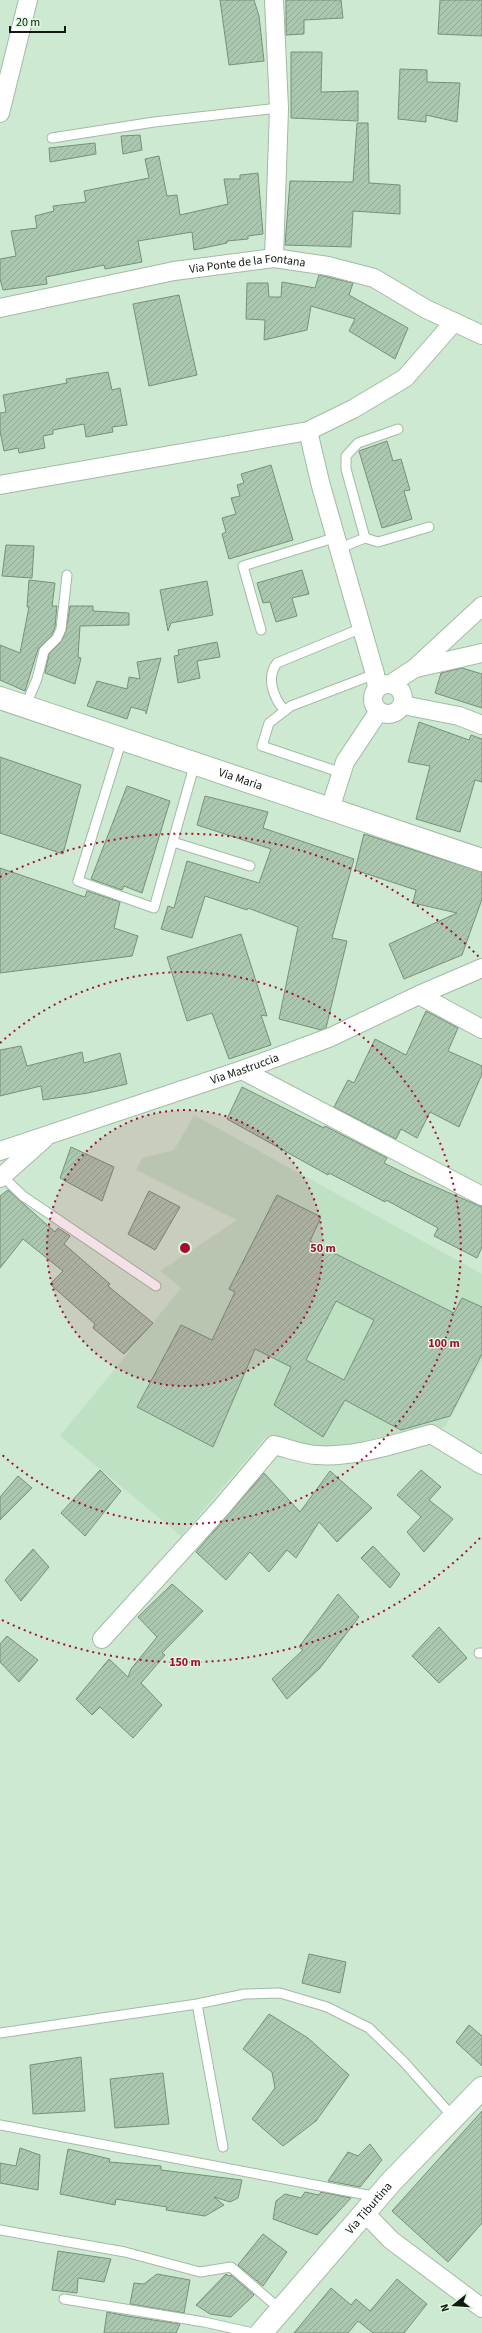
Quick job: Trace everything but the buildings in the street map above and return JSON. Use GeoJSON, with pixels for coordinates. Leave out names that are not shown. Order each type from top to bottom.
{"type":"FeatureCollection","features":[{"type":"Feature","properties":{"kind":"street"},"geometry":{"type":"LineString","coordinates":[[0,113],[28,0]]}},
{"type":"Feature","properties":{"kind":"street"},"geometry":{"type":"LineString","coordinates":[[274,0],[279,108],[274,258]]}},
{"type":"Feature","properties":{"kind":"street","name":"Via Ponte de la Fontana"},"geometry":{"type":"LineString","coordinates":[[0,308],[174,271],[274,258],[328,266],[374,278],[426,309],[482,335]]}},
{"type":"Feature","properties":{"kind":"street"},"geometry":{"type":"LineString","coordinates":[[0,484],[308,431],[352,409],[405,378],[454,322]]}},
{"type":"Feature","properties":{"kind":"street"},"geometry":{"type":"LineString","coordinates":[[308,431],[321,486],[362,628],[381,682],[373,703],[379,711],[388,714],[393,714],[403,705]]}},
{"type":"Feature","properties":{"kind":"street"},"geometry":{"type":"LineString","coordinates":[[415,668],[482,606]]}},
{"type":"Feature","properties":{"kind":"street"},"geometry":{"type":"LineString","coordinates":[[381,682],[415,668],[482,653]]}},
{"type":"Feature","properties":{"kind":"street"},"geometry":{"type":"LineString","coordinates":[[381,682],[396,685],[402,693],[403,705]]}},
{"type":"Feature","properties":{"kind":"street","name":"Via Maria"},"geometry":{"type":"LineString","coordinates":[[0,698],[482,860]]}},
{"type":"Feature","properties":{"kind":"street"},"geometry":{"type":"LineString","coordinates":[[403,705],[459,716],[482,725]]}},
{"type":"Feature","properties":{"kind":"street"},"geometry":{"type":"LineString","coordinates":[[330,808],[345,762],[379,711]]}},
{"type":"Feature","properties":{"kind":"street","name":"Via Mastruccia"},"geometry":{"type":"LineString","coordinates":[[0,1151],[242,1070],[332,1037],[419,995],[482,968]]}},
{"type":"Feature","properties":{"kind":"street"},"geometry":{"type":"LineString","coordinates":[[419,995],[482,1029]]}},
{"type":"Feature","properties":{"kind":"street"},"geometry":{"type":"LineString","coordinates":[[242,1070],[482,1196]]}},
{"type":"Feature","properties":{"kind":"street"},"geometry":{"type":"LineString","coordinates":[[1,1177],[49,1134]]}},
{"type":"Feature","properties":{"kind":"street"},"geometry":{"type":"LineString","coordinates":[[102,1639],[220,1509],[274,1445],[315,1455],[339,1455],[358,1453],[431,1434],[482,1465]]}},
{"type":"Feature","properties":{"kind":"street","name":"Via Tiburtina"},"geometry":{"type":"LineString","coordinates":[[262,2333],[372,2205],[453,2117],[482,2088]]}},
{"type":"Feature","properties":{"kind":"street"},"geometry":{"type":"LineString","coordinates":[[372,2205],[391,2240],[482,2308]]}},
{"type":"Feature","properties":{"kind":"lane"},"geometry":{"type":"LineString","coordinates":[[52,138],[154,122],[279,108]]}},
{"type":"Feature","properties":{"kind":"lane"},"geometry":{"type":"LineString","coordinates":[[365,538],[346,469],[346,456],[358,443],[398,429]]}},
{"type":"Feature","properties":{"kind":"lane"},"geometry":{"type":"LineString","coordinates":[[261,630],[243,566],[338,542],[365,538],[378,542],[429,527]]}},
{"type":"Feature","properties":{"kind":"lane"},"geometry":{"type":"LineString","coordinates":[[25,707],[37,678],[44,651],[57,638],[61,629],[67,575]]}},
{"type":"Feature","properties":{"kind":"lane"},"geometry":{"type":"LineString","coordinates":[[285,710],[277,702],[272,690],[273,668],[277,663],[362,628]]}},
{"type":"Feature","properties":{"kind":"lane"},"geometry":{"type":"LineString","coordinates":[[342,773],[262,746],[269,723],[290,706],[381,682]]}},
{"type":"Feature","properties":{"kind":"lane"},"geometry":{"type":"LineString","coordinates":[[122,739],[78,881],[154,908],[195,763]]}},
{"type":"Feature","properties":{"kind":"lane"},"geometry":{"type":"LineString","coordinates":[[172,842],[250,866]]}},
{"type":"Feature","properties":{"kind":"lane"},"geometry":{"type":"LineString","coordinates":[[1,1177],[23,1196],[156,1286]]}},
{"type":"Feature","properties":{"kind":"lane"},"geometry":{"type":"LineString","coordinates":[[0,2033],[197,2004],[245,1994],[280,1993],[327,2007],[369,2028],[404,2062],[453,2117]]}},
{"type":"Feature","properties":{"kind":"lane"},"geometry":{"type":"LineString","coordinates":[[197,2004],[223,2147]]}},
{"type":"Feature","properties":{"kind":"lane"},"geometry":{"type":"LineString","coordinates":[[0,2125],[372,2205]]}},
{"type":"Feature","properties":{"kind":"lane"},"geometry":{"type":"LineString","coordinates":[[0,2230],[125,2252],[200,2272],[231,2267],[282,2310]]}},
{"type":"Feature","properties":{"kind":"lane"},"geometry":{"type":"LineString","coordinates":[[64,2299],[204,2322],[253,2333]]}},
{"type":"Feature","properties":{"kind":"shaded area"},"geometry":{"type":"Polygon","coordinates":[[[194,1115],[482,1274],[482,1360],[445,1427],[379,1444],[310,1448],[265,1438],[181,1536],[60,1436],[181,1288],[160,1271],[237,1220],[136,1170],[142,1158],[174,1150],[194,1115]]]}}]}
